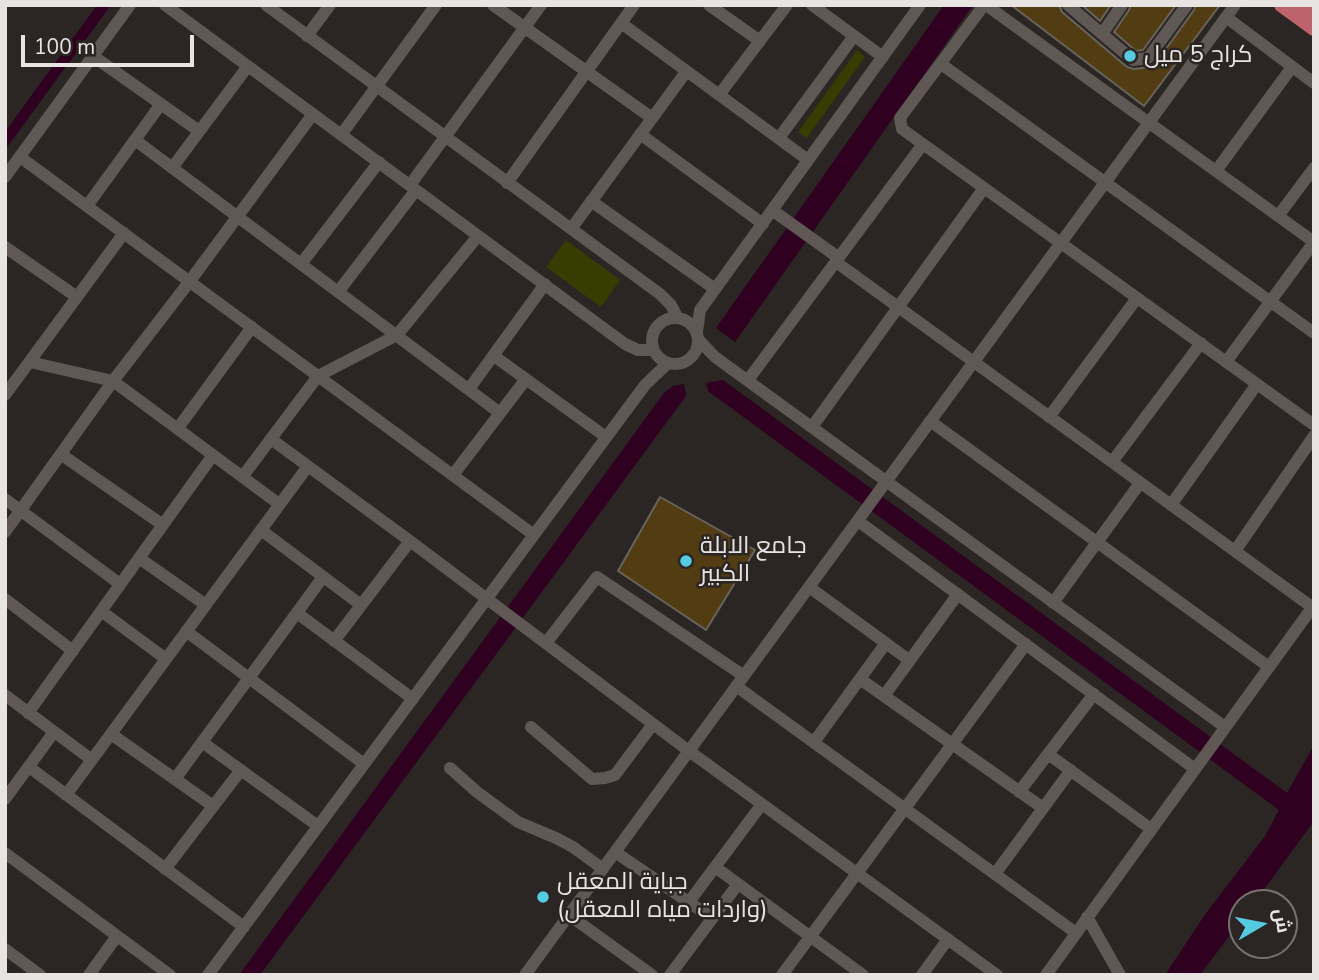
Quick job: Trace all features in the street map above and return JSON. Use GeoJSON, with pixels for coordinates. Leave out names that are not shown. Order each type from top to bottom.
{"type":"FeatureCollection","features":[{"type":"Feature","properties":{"kind":"main road"},"geometry":{"type":"LineString","coordinates":[[1281,5],[1314,29]]}},
{"type":"Feature","properties":{"kind":"main road"},"geometry":{"type":"LineString","coordinates":[[1300,5],[1314,15]]}},
{"type":"Feature","properties":{"kind":"street"},"geometry":{"type":"LineString","coordinates":[[5,177],[130,5]]}},
{"type":"Feature","properties":{"kind":"street"},"geometry":{"type":"LineString","coordinates":[[165,5],[625,344],[679,364],[715,357]]}},
{"type":"Feature","properties":{"kind":"street"},"geometry":{"type":"LineString","coordinates":[[266,5],[660,294],[671,304],[679,317],[687,321],[715,357],[1225,727]]}},
{"type":"Feature","properties":{"kind":"street"},"geometry":{"type":"LineString","coordinates":[[307,36],[330,5]]}},
{"type":"Feature","properties":{"kind":"street"},"geometry":{"type":"LineString","coordinates":[[341,135],[436,5]]}},
{"type":"Feature","properties":{"kind":"street"},"geometry":{"type":"LineString","coordinates":[[493,5],[652,118]]}},
{"type":"Feature","properties":{"kind":"street"},"geometry":{"type":"LineString","coordinates":[[338,292],[445,137],[541,5]]}},
{"type":"Feature","properties":{"kind":"street"},"geometry":{"type":"LineString","coordinates":[[507,183],[634,5]]}},
{"type":"Feature","properties":{"kind":"street"},"geometry":{"type":"LineString","coordinates":[[709,5],[760,41]]}},
{"type":"Feature","properties":{"kind":"street"},"geometry":{"type":"LineString","coordinates":[[719,95],[787,5]]}},
{"type":"Feature","properties":{"kind":"street"},"geometry":{"type":"LineString","coordinates":[[812,5],[883,57]]}},
{"type":"Feature","properties":{"kind":"street"},"geometry":{"type":"LineString","coordinates":[[689,360],[694,354],[700,310],[920,5]]}},
{"type":"Feature","properties":{"kind":"street"},"geometry":{"type":"LineString","coordinates":[[1226,362],[1314,242],[985,5],[900,118],[902,129],[1061,243],[1137,298],[1200,343],[1226,362],[1314,425]]}},
{"type":"Feature","properties":{"kind":"street"},"geometry":{"type":"LineString","coordinates":[[1068,5],[1133,60],[1148,58],[1187,5]]}},
{"type":"Feature","properties":{"kind":"street"},"geometry":{"type":"LineString","coordinates":[[1102,34],[1122,5]]}},
{"type":"Feature","properties":{"kind":"street"},"geometry":{"type":"LineString","coordinates":[[525,975],[1235,5]]}},
{"type":"Feature","properties":{"kind":"street"},"geometry":{"type":"LineString","coordinates":[[1226,17],[1314,83]]}},
{"type":"Feature","properties":{"kind":"street"},"geometry":{"type":"LineString","coordinates":[[621,23],[808,160]]}},
{"type":"Feature","properties":{"kind":"street"},"geometry":{"type":"LineString","coordinates":[[779,138],[854,36]]}},
{"type":"Feature","properties":{"kind":"street"},"geometry":{"type":"LineString","coordinates":[[93,56],[199,131]]}},
{"type":"Feature","properties":{"kind":"street"},"geometry":{"type":"LineString","coordinates":[[941,64],[1314,333]]}},
{"type":"Feature","properties":{"kind":"street"},"geometry":{"type":"LineString","coordinates":[[172,168],[248,66]]}},
{"type":"Feature","properties":{"kind":"street"},"geometry":{"type":"LineString","coordinates":[[1216,171],[1292,67]]}},
{"type":"Feature","properties":{"kind":"street"},"geometry":{"type":"LineString","coordinates":[[571,229],[686,72]]}},
{"type":"Feature","properties":{"kind":"street"},"geometry":{"type":"LineString","coordinates":[[87,206],[161,104]]}},
{"type":"Feature","properties":{"kind":"street"},"geometry":{"type":"LineString","coordinates":[[5,532],[313,114]]}},
{"type":"Feature","properties":{"kind":"street"},"geometry":{"type":"LineString","coordinates":[[640,134],[763,224]]}},
{"type":"Feature","properties":{"kind":"street"},"geometry":{"type":"LineString","coordinates":[[135,140],[500,413]]}},
{"type":"Feature","properties":{"kind":"street"},"geometry":{"type":"LineString","coordinates":[[748,380],[923,144]]}},
{"type":"Feature","properties":{"kind":"street"},"geometry":{"type":"LineString","coordinates":[[20,157],[534,535]]}},
{"type":"Feature","properties":{"kind":"street"},"geometry":{"type":"LineString","coordinates":[[301,264],[379,162]]}},
{"type":"Feature","properties":{"kind":"street"},"geometry":{"type":"LineString","coordinates":[[1278,216],[1314,168]]}},
{"type":"Feature","properties":{"kind":"street"},"geometry":{"type":"LineString","coordinates":[[812,427],[984,188]]}},
{"type":"Feature","properties":{"kind":"street"},"geometry":{"type":"LineString","coordinates":[[591,201],[715,289]]}},
{"type":"Feature","properties":{"kind":"street"},"geometry":{"type":"LineString","coordinates":[[772,210],[898,307],[1313,606],[1047,975]]}},
{"type":"Feature","properties":{"kind":"street"},"geometry":{"type":"LineString","coordinates":[[5,395],[124,233]]}},
{"type":"Feature","properties":{"kind":"street"},"geometry":{"type":"LineString","coordinates":[[243,476],[318,376],[397,335],[478,236]]}},
{"type":"Feature","properties":{"kind":"street"},"geometry":{"type":"LineString","coordinates":[[7,252],[77,297]]}},
{"type":"Feature","properties":{"kind":"street"},"geometry":{"type":"LineString","coordinates":[[469,389],[545,284]]}},
{"type":"Feature","properties":{"kind":"street"},"geometry":{"type":"LineString","coordinates":[[1049,417],[1137,298]]}},
{"type":"Feature","properties":{"kind":"street"},"geometry":{"type":"LineString","coordinates":[[208,975],[645,385],[660,357],[652,337],[658,324],[700,310]]}},
{"type":"Feature","properties":{"kind":"street"},"geometry":{"type":"LineString","coordinates":[[178,428],[252,327]]}},
{"type":"Feature","properties":{"kind":"street"},"geometry":{"type":"LineString","coordinates":[[1112,462],[1200,343]]}},
{"type":"Feature","properties":{"kind":"street"},"geometry":{"type":"LineString","coordinates":[[494,356],[606,437]]}},
{"type":"Feature","properties":{"kind":"street"},"geometry":{"type":"LineString","coordinates":[[30,362],[114,381],[279,503]]}},
{"type":"Feature","properties":{"kind":"street"},"geometry":{"type":"LineString","coordinates":[[453,475],[526,379]]}},
{"type":"Feature","properties":{"kind":"street"},"geometry":{"type":"LineString","coordinates":[[1171,505],[1257,384]]}},
{"type":"Feature","properties":{"kind":"street"},"geometry":{"type":"LineString","coordinates":[[930,421],[1269,667]]}},
{"type":"Feature","properties":{"kind":"street"},"geometry":{"type":"LineString","coordinates":[[1235,551],[1314,436]]}},
{"type":"Feature","properties":{"kind":"street"},"geometry":{"type":"LineString","coordinates":[[271,439],[689,751],[997,975]]}},
{"type":"Feature","properties":{"kind":"street"},"geometry":{"type":"LineString","coordinates":[[62,455],[163,524]]}},
{"type":"Feature","properties":{"kind":"street"},"geometry":{"type":"LineString","coordinates":[[28,713],[213,455]]}},
{"type":"Feature","properties":{"kind":"street"},"geometry":{"type":"LineString","coordinates":[[66,795],[308,466]]}},
{"type":"Feature","properties":{"kind":"street"},"geometry":{"type":"LineString","coordinates":[[1054,603],[1140,483]]}},
{"type":"Feature","properties":{"kind":"street"},"geometry":{"type":"LineString","coordinates":[[5,499],[120,584]]}},
{"type":"Feature","properties":{"kind":"street"},"geometry":{"type":"LineString","coordinates":[[858,521],[1195,769]]}},
{"type":"Feature","properties":{"kind":"street"},"geometry":{"type":"LineString","coordinates":[[261,530],[360,605]]}},
{"type":"Feature","properties":{"kind":"street"},"geometry":{"type":"LineString","coordinates":[[334,640],[410,541]]}},
{"type":"Feature","properties":{"kind":"street"},"geometry":{"type":"LineString","coordinates":[[139,558],[206,605]]}},
{"type":"Feature","properties":{"kind":"street"},"geometry":{"type":"LineString","coordinates":[[175,779],[323,577]]}},
{"type":"Feature","properties":{"kind":"street"},"geometry":{"type":"LineString","coordinates":[[546,643],[597,577],[740,681],[814,742],[1076,933]]}},
{"type":"Feature","properties":{"kind":"street"},"geometry":{"type":"LineString","coordinates":[[809,587],[909,660]]}},
{"type":"Feature","properties":{"kind":"street"},"geometry":{"type":"LineString","coordinates":[[884,696],[958,594]]}},
{"type":"Feature","properties":{"kind":"street"},"geometry":{"type":"LineString","coordinates":[[5,600],[72,651]]}},
{"type":"Feature","properties":{"kind":"street"},"geometry":{"type":"LineString","coordinates":[[101,611],[166,659]]}},
{"type":"Feature","properties":{"kind":"street"},"geometry":{"type":"LineString","coordinates":[[297,614],[413,699]]}},
{"type":"Feature","properties":{"kind":"street"},"geometry":{"type":"LineString","coordinates":[[186,631],[364,764]]}},
{"type":"Feature","properties":{"kind":"street"},"geometry":{"type":"LineString","coordinates":[[814,742],[886,643]]}},
{"type":"Feature","properties":{"kind":"street"},"geometry":{"type":"LineString","coordinates":[[782,975],[1026,645]]}},
{"type":"Feature","properties":{"kind":"street"},"geometry":{"type":"LineString","coordinates":[[860,679],[1043,808]]}},
{"type":"Feature","properties":{"kind":"street"},"geometry":{"type":"LineString","coordinates":[[1019,792],[1094,694]]}},
{"type":"Feature","properties":{"kind":"street"},"geometry":{"type":"LineString","coordinates":[[5,695],[92,760]]}},
{"type":"Feature","properties":{"kind":"street"},"geometry":{"type":"LineString","coordinates":[[531,727],[592,779],[615,775],[653,724]]}},
{"type":"Feature","properties":{"kind":"street"},"geometry":{"type":"LineString","coordinates":[[5,799],[54,732]]}},
{"type":"Feature","properties":{"kind":"street"},"geometry":{"type":"LineString","coordinates":[[111,734],[213,806]]}},
{"type":"Feature","properties":{"kind":"street"},"geometry":{"type":"LineString","coordinates":[[202,742],[318,826]]}},
{"type":"Feature","properties":{"kind":"street"},"geometry":{"type":"LineString","coordinates":[[1048,754],[1151,829]]}},
{"type":"Feature","properties":{"kind":"street"},"geometry":{"type":"LineString","coordinates":[[29,767],[244,927]]}},
{"type":"Feature","properties":{"kind":"street"},"geometry":{"type":"LineString","coordinates":[[450,768],[518,822],[573,847],[603,869]]}},
{"type":"Feature","properties":{"kind":"street"},"geometry":{"type":"LineString","coordinates":[[166,869],[241,770]]}},
{"type":"Feature","properties":{"kind":"street"},"geometry":{"type":"LineString","coordinates":[[995,874],[1071,770]]}},
{"type":"Feature","properties":{"kind":"street"},"geometry":{"type":"LineString","coordinates":[[689,902],[762,804]]}},
{"type":"Feature","properties":{"kind":"street"},"geometry":{"type":"LineString","coordinates":[[615,852],[712,918]]}},
{"type":"Feature","properties":{"kind":"street"},"geometry":{"type":"LineString","coordinates":[[5,853],[170,975]]}},
{"type":"Feature","properties":{"kind":"street"},"geometry":{"type":"LineString","coordinates":[[715,867],[863,975]]}},
{"type":"Feature","properties":{"kind":"street"},"geometry":{"type":"LineString","coordinates":[[670,975],[738,884]]}},
{"type":"Feature","properties":{"kind":"street"},"geometry":{"type":"LineString","coordinates":[[569,915],[652,975]]}},
{"type":"Feature","properties":{"kind":"street"},"geometry":{"type":"LineString","coordinates":[[1087,917],[1120,975]]}},
{"type":"Feature","properties":{"kind":"street"},"geometry":{"type":"LineString","coordinates":[[89,975],[117,936]]}},
{"type":"Feature","properties":{"kind":"street"},"geometry":{"type":"LineString","coordinates":[[922,975],[948,939]]}},
{"type":"Feature","properties":{"kind":"street"},"geometry":{"type":"LineString","coordinates":[[5,949],[36,974]]}},
{"type":"Feature","properties":{"kind":"green space"},"geometry":{"type":"Polygon","coordinates":[[[857,50],[865,57],[807,138],[798,132],[857,50]]]}},
{"type":"Feature","properties":{"kind":"green space"},"geometry":{"type":"Polygon","coordinates":[[[566,240],[620,280],[601,307],[546,267],[566,240]]]}},
{"type":"Feature","properties":{"kind":"shaded area"},"geometry":{"type":"Polygon","coordinates":[[[97,5],[111,5],[5,150],[5,132],[97,5]]]}},
{"type":"Feature","properties":{"kind":"shaded area"},"geometry":{"type":"Polygon","coordinates":[[[944,5],[973,5],[735,342],[716,328],[944,5]]]}},
{"type":"Feature","properties":{"kind":"shaded area"},"geometry":{"type":"Polygon","coordinates":[[[723,380],[1287,793],[1314,745],[1314,821],[1264,889],[1228,889],[1228,938],[1200,975],[1165,975],[1204,916],[1265,836],[1279,810],[708,391],[706,383],[723,380]]]}},
{"type":"Feature","properties":{"kind":"shaded area"},"geometry":{"type":"Polygon","coordinates":[[[684,384],[686,396],[260,975],[239,975],[664,393],[673,386],[684,384]]]}},
{"type":"Feature","properties":{"kind":"building"},"geometry":{"type":"Polygon","coordinates":[[[1011,5],[1059,5],[1062,12],[1127,67],[1134,69],[1155,64],[1196,5],[1220,5],[1144,106],[1011,5]]]}},
{"type":"Feature","properties":{"kind":"building"},"geometry":{"type":"Polygon","coordinates":[[[1082,5],[1111,5],[1100,21],[1082,5]]]}},
{"type":"Feature","properties":{"kind":"building"},"geometry":{"type":"Polygon","coordinates":[[[1131,5],[1176,5],[1143,50],[1136,51],[1114,32],[1131,5]]]}},
{"type":"Feature","properties":{"kind":"building","name":"جامع الابلة الكبير"},"geometry":{"type":"Polygon","coordinates":[[[660,497],[755,550],[706,630],[618,571],[660,497]]]}},
{"type":"Feature","properties":{"kind":"place","name":"كراج 5 ميل"},"geometry":{"type":"Point","coordinates":[1130,56]}},
{"type":"Feature","properties":{"kind":"place","name":"جامع الابلة الكبير"},"geometry":{"type":"Point","coordinates":[686,561]}},
{"type":"Feature","properties":{"kind":"place","name":"جباية المعقل (واردات مياه المعقل)"},"geometry":{"type":"Point","coordinates":[543,897]}}]}
